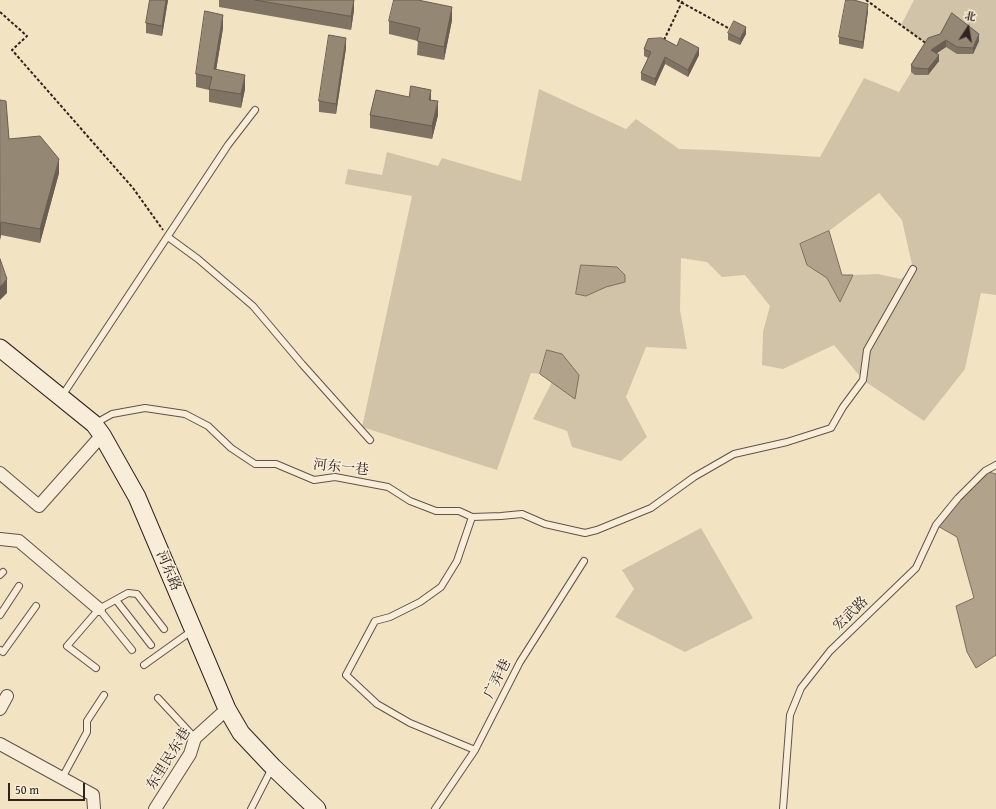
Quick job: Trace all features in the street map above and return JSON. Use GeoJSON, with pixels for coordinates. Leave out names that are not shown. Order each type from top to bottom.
{"type":"FeatureCollection","features":[{"type":"Feature","properties":{"kind":"main road","name":"河东路"},"geometry":{"type":"LineString","coordinates":[[0,348],[62,398],[98,430],[137,497],[227,709],[241,733],[273,767],[317,809]]}},
{"type":"Feature","properties":{"kind":"street"},"geometry":{"type":"LineString","coordinates":[[0,473],[39,506],[98,430]]}},
{"type":"Feature","properties":{"kind":"street"},"geometry":{"type":"LineString","coordinates":[[0,538],[19,541],[98,609]]}},
{"type":"Feature","properties":{"kind":"street"},"geometry":{"type":"LineString","coordinates":[[0,709],[8,696]]}},
{"type":"Feature","properties":{"kind":"street","name":"东里民东巷"},"geometry":{"type":"LineString","coordinates":[[155,809],[190,754],[195,738],[227,709]]}},
{"type":"Feature","properties":{"kind":"street"},"geometry":{"type":"LineString","coordinates":[[0,744],[92,795],[94,809]]}},
{"type":"Feature","properties":{"kind":"lane"},"geometry":{"type":"LineString","coordinates":[[62,398],[228,145],[256,110]]}},
{"type":"Feature","properties":{"kind":"lane"},"geometry":{"type":"LineString","coordinates":[[168,237],[198,259],[253,306],[302,364],[370,440]]}},
{"type":"Feature","properties":{"kind":"lane","name":"河东一巷"},"geometry":{"type":"LineString","coordinates":[[98,430],[112,414],[145,408],[185,414],[208,426],[231,448],[255,464],[276,464],[314,480],[335,477],[388,487],[410,501],[436,511],[459,511],[472,517],[522,514],[545,524],[584,533],[597,530],[650,508],[694,477],[734,454],[787,442],[831,428],[843,407],[863,380],[867,350],[913,269]]}},
{"type":"Feature","properties":{"kind":"lane","name":"宏武路"},"geometry":{"type":"LineString","coordinates":[[783,809],[790,715],[801,688],[830,651],[916,568],[936,525],[958,498],[985,471],[996,466]]}},
{"type":"Feature","properties":{"kind":"lane"},"geometry":{"type":"LineString","coordinates":[[472,517],[456,561],[441,587],[420,602],[390,616],[375,621],[346,675],[377,704],[410,723],[475,750]]}},
{"type":"Feature","properties":{"kind":"lane","name":"广弄巷"},"geometry":{"type":"LineString","coordinates":[[435,809],[475,750],[520,662],[584,561]]}},
{"type":"Feature","properties":{"kind":"lane"},"geometry":{"type":"LineString","coordinates":[[0,615],[19,586]]}},
{"type":"Feature","properties":{"kind":"lane"},"geometry":{"type":"LineString","coordinates":[[96,668],[67,646],[98,609],[128,593],[138,594],[164,629]]}},
{"type":"Feature","properties":{"kind":"lane"},"geometry":{"type":"LineString","coordinates":[[116,600],[151,644]]}},
{"type":"Feature","properties":{"kind":"lane"},"geometry":{"type":"LineString","coordinates":[[0,650],[4,652],[36,606]]}},
{"type":"Feature","properties":{"kind":"lane"},"geometry":{"type":"LineString","coordinates":[[98,609],[132,650]]}},
{"type":"Feature","properties":{"kind":"lane"},"geometry":{"type":"LineString","coordinates":[[144,665],[193,630]]}},
{"type":"Feature","properties":{"kind":"lane"},"geometry":{"type":"LineString","coordinates":[[62,778],[87,732],[87,721],[104,695]]}},
{"type":"Feature","properties":{"kind":"lane"},"geometry":{"type":"LineString","coordinates":[[158,698],[195,738]]}},
{"type":"Feature","properties":{"kind":"lane"},"geometry":{"type":"LineString","coordinates":[[251,809],[273,767]]}},
{"type":"Feature","properties":{"kind":"path"},"geometry":{"type":"LineString","coordinates":[[677,0],[683,1],[730,29]]}},
{"type":"Feature","properties":{"kind":"path"},"geometry":{"type":"LineString","coordinates":[[866,0],[928,45]]}},
{"type":"Feature","properties":{"kind":"path"},"geometry":{"type":"LineString","coordinates":[[662,45],[683,1]]}},
{"type":"Feature","properties":{"kind":"path"},"geometry":{"type":"LineString","coordinates":[[0,12],[27,36],[12,50],[133,188],[168,237]]}},
{"type":"Feature","properties":{"kind":"shaded area"},"geometry":{"type":"Polygon","coordinates":[[[914,0],[996,0],[996,295],[981,293],[965,369],[924,421],[863,380],[834,345],[783,369],[762,365],[763,332],[770,306],[745,275],[722,277],[707,262],[681,258],[680,310],[687,349],[646,347],[626,397],[647,437],[621,461],[572,447],[567,431],[533,419],[552,382],[575,398],[579,375],[547,350],[540,374],[531,373],[497,470],[362,427],[412,196],[345,184],[348,169],[382,175],[387,152],[438,166],[442,158],[521,181],[539,89],[626,129],[636,119],[679,149],[820,157],[864,78],[899,92],[928,45],[901,25],[914,0]],[[879,193],[829,231],[800,244],[827,278],[840,302],[853,275],[878,274],[901,279],[913,269],[902,220],[879,193]]]}},
{"type":"Feature","properties":{"kind":"shaded area"},"geometry":{"type":"Polygon","coordinates":[[[829,231],[842,275],[853,275],[840,302],[827,278],[807,265],[800,244],[829,231]]]}},
{"type":"Feature","properties":{"kind":"shaded area"},"geometry":{"type":"Polygon","coordinates":[[[581,265],[617,267],[625,275],[625,282],[606,287],[586,296],[576,294],[581,265]]]}},
{"type":"Feature","properties":{"kind":"shaded area"},"geometry":{"type":"Polygon","coordinates":[[[547,350],[562,354],[579,375],[575,399],[540,374],[547,350]]]}},
{"type":"Feature","properties":{"kind":"shaded area"},"geometry":{"type":"Polygon","coordinates":[[[985,471],[996,474],[996,655],[976,668],[967,652],[956,606],[974,598],[957,537],[936,525],[985,471]]]}},
{"type":"Feature","properties":{"kind":"shaded area"},"geometry":{"type":"Polygon","coordinates":[[[701,528],[753,618],[685,652],[615,617],[634,589],[622,570],[701,528]]]}},
{"type":"Feature","properties":{"kind":"building"},"geometry":{"type":"Polygon","coordinates":[[[150,0],[166,0],[162,26],[146,23],[150,0]]]}},
{"type":"Feature","properties":{"kind":"building"},"geometry":{"type":"Polygon","coordinates":[[[255,0],[354,0],[351,16],[255,0]]]}},
{"type":"Feature","properties":{"kind":"building"},"geometry":{"type":"Polygon","coordinates":[[[394,0],[418,0],[452,7],[444,47],[417,41],[420,28],[389,21],[394,0]]]}},
{"type":"Feature","properties":{"kind":"building"},"geometry":{"type":"Polygon","coordinates":[[[846,0],[854,0],[868,4],[863,42],[839,37],[846,0]]]}},
{"type":"Feature","properties":{"kind":"building"},"geometry":{"type":"Polygon","coordinates":[[[205,11],[223,15],[214,69],[245,75],[241,94],[209,89],[212,77],[196,74],[205,11]]]}},
{"type":"Feature","properties":{"kind":"building"},"geometry":{"type":"Polygon","coordinates":[[[952,13],[979,34],[973,48],[957,47],[946,40],[931,50],[939,55],[928,69],[915,68],[911,65],[928,38],[940,34],[952,13]]]}},
{"type":"Feature","properties":{"kind":"building"},"geometry":{"type":"Polygon","coordinates":[[[734,21],[746,27],[740,39],[728,33],[734,21]]]}},
{"type":"Feature","properties":{"kind":"building"},"geometry":{"type":"Polygon","coordinates":[[[329,35],[346,38],[336,104],[319,101],[329,35]]]}},
{"type":"Feature","properties":{"kind":"building"},"geometry":{"type":"Polygon","coordinates":[[[662,38],[677,46],[680,38],[699,48],[688,70],[665,57],[655,79],[641,73],[651,52],[644,49],[648,39],[662,38]]]}},
{"type":"Feature","properties":{"kind":"building"},"geometry":{"type":"Polygon","coordinates":[[[411,86],[431,90],[429,100],[438,101],[432,126],[370,115],[376,90],[409,97],[411,86]]]}},
{"type":"Feature","properties":{"kind":"building"},"geometry":{"type":"Polygon","coordinates":[[[0,100],[6,101],[9,139],[40,136],[59,159],[40,229],[1,222],[0,226],[0,100]]]}},
{"type":"Feature","properties":{"kind":"building"},"geometry":{"type":"Polygon","coordinates":[[[0,259],[7,279],[0,287],[0,259]]]}}]}
